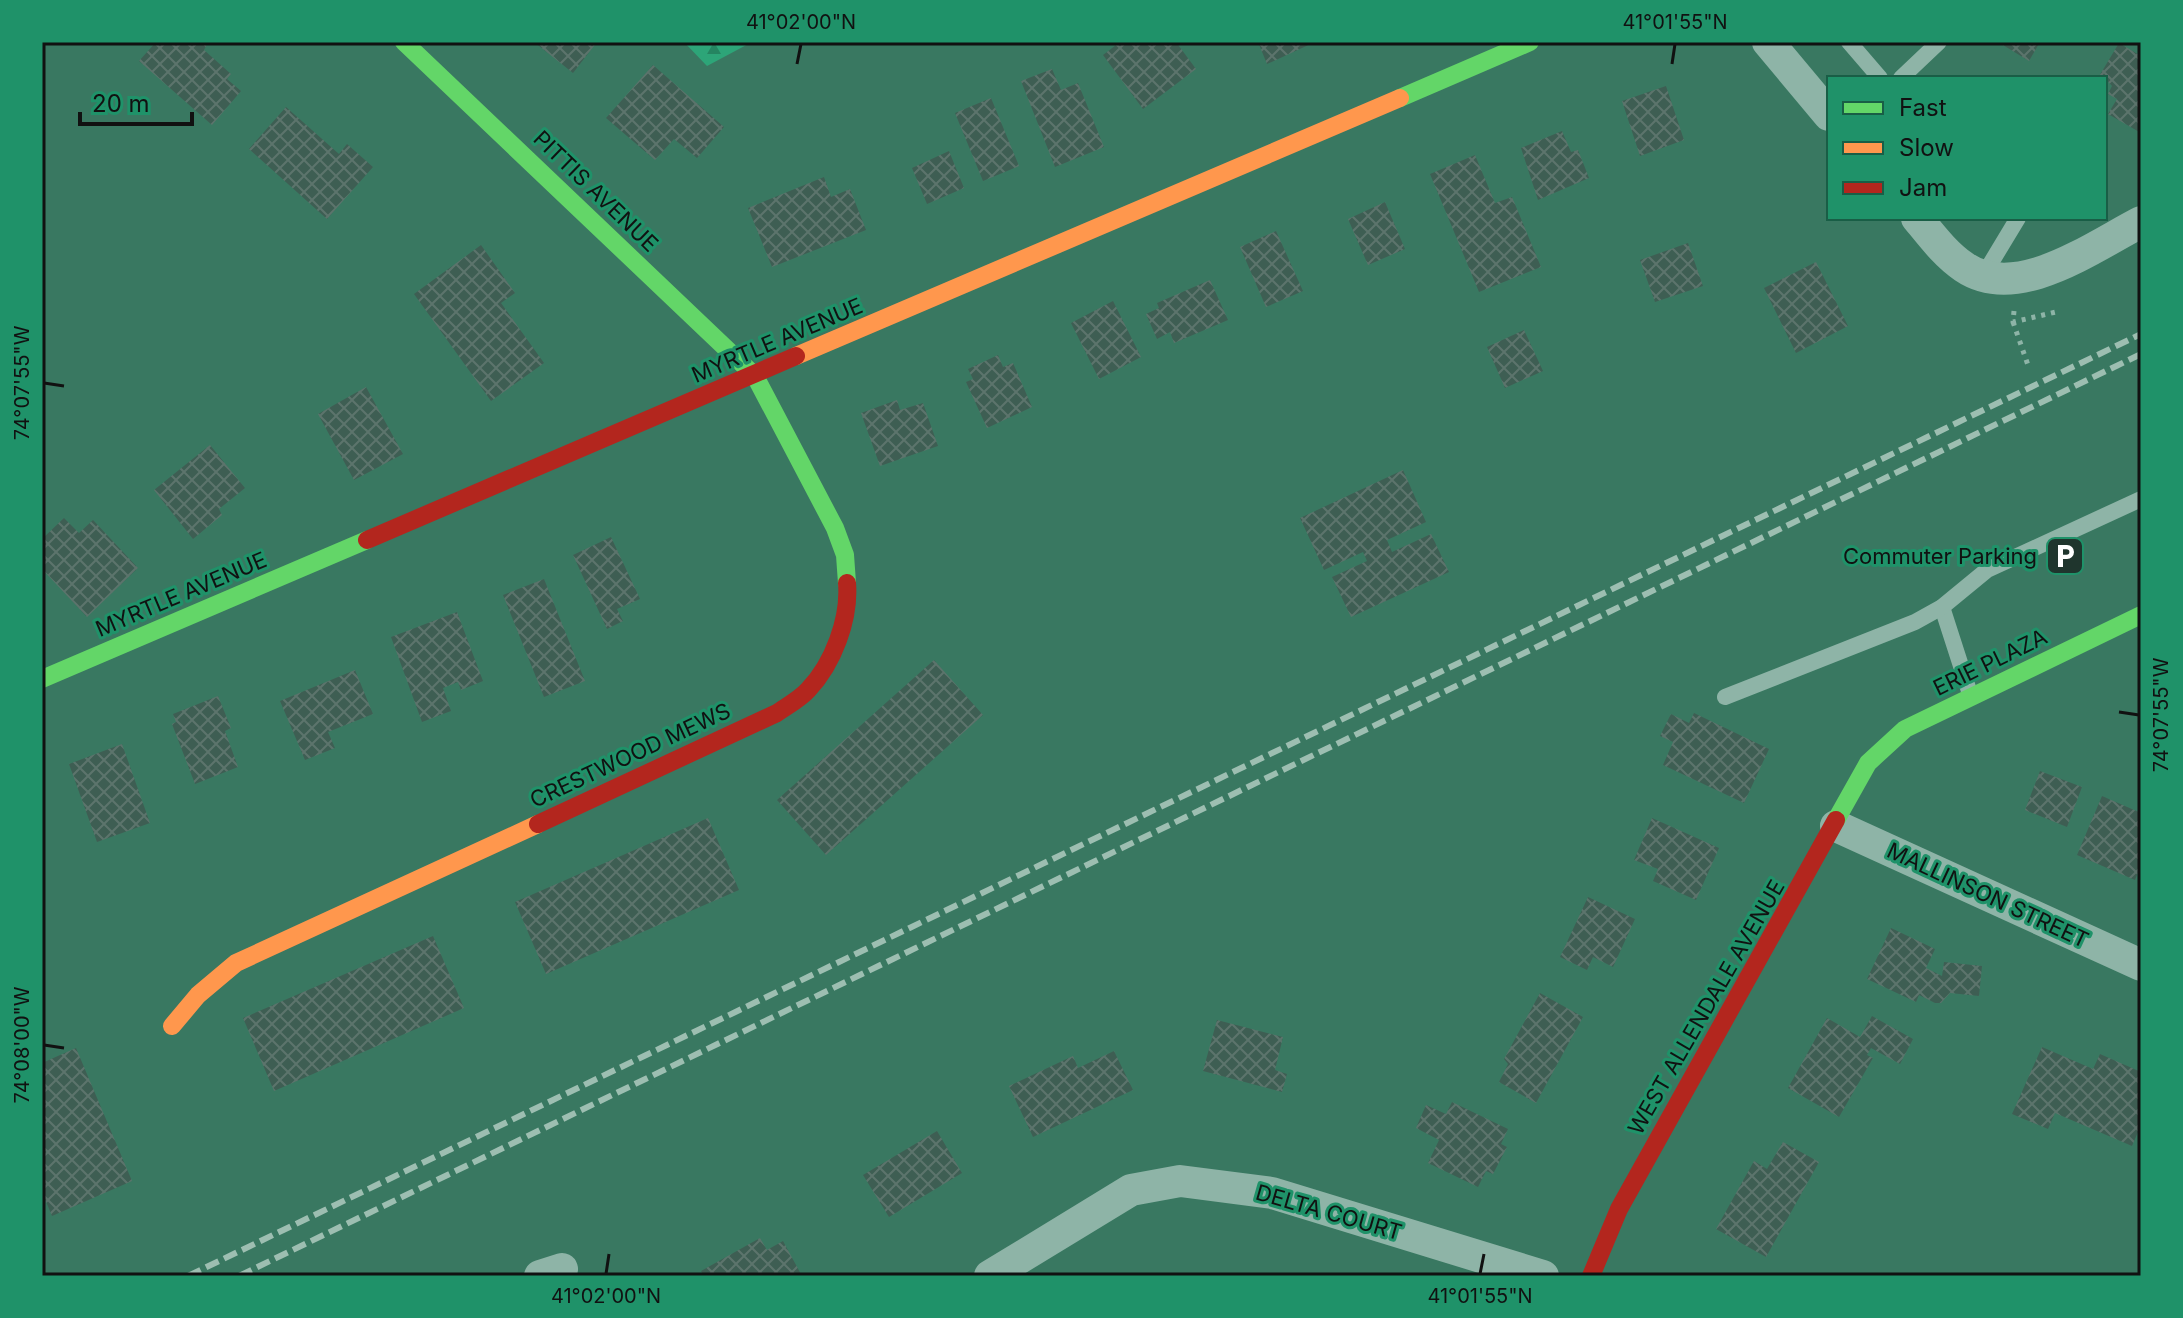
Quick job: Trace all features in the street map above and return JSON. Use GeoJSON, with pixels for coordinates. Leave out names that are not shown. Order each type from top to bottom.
{"type":"FeatureCollection","features":[{"type":"Feature","properties":{"kind":"street","name":"PITTIS AVENUE"},"geometry":{"type":"LineString","coordinates":[[404,42],[755,376]]}},
{"type":"Feature","properties":{"kind":"street","name":"MYRTLE AVENUE"},"geometry":{"type":"LineString","coordinates":[[42,679],[1530,42]]}},
{"type":"Feature","properties":{"kind":"street"},"geometry":{"type":"LineString","coordinates":[[1768,42],[1827,113]]}},
{"type":"Feature","properties":{"kind":"street"},"geometry":{"type":"LineString","coordinates":[[1919,220],[1948,254],[1983,276],[2018,280],[2141,222]]}},
{"type":"Feature","properties":{"kind":"street","name":"CRESTWOOD MEWS"},"geometry":{"type":"LineString","coordinates":[[172,1026],[198,995],[236,963],[777,713],[808,690],[827,663],[843,626],[848,591],[845,555],[835,528],[755,376]]}},
{"type":"Feature","properties":{"kind":"street","name":"ERIE PLAZA"},"geometry":{"type":"LineString","coordinates":[[1868,763],[1905,729],[2141,615]]}},
{"type":"Feature","properties":{"kind":"street","name":"WEST ALLENDALE AVENUE"},"geometry":{"type":"LineString","coordinates":[[1591,1276],[1619,1209],[1836,826],[1868,763]]}},
{"type":"Feature","properties":{"kind":"street","name":"MALLINSON STREET"},"geometry":{"type":"LineString","coordinates":[[1836,826],[2141,965]]}},
{"type":"Feature","properties":{"kind":"street","name":"DELTA COURT"},"geometry":{"type":"LineString","coordinates":[[990,1276],[1131,1190],[1180,1181],[1272,1193],[1543,1276]]}},
{"type":"Feature","properties":{"kind":"lane"},"geometry":{"type":"LineString","coordinates":[[1849,42],[1878,76]]}},
{"type":"Feature","properties":{"kind":"lane"},"geometry":{"type":"LineString","coordinates":[[1903,76],[1939,42]]}},
{"type":"Feature","properties":{"kind":"lane"},"geometry":{"type":"LineString","coordinates":[[1983,276],[2017,220]]}},
{"type":"Feature","properties":{"kind":"lane"},"geometry":{"type":"LineString","coordinates":[[1725,697],[1915,622],[1942,607],[1987,570],[2141,499]]}},
{"type":"Feature","properties":{"kind":"lane"},"geometry":{"type":"LineString","coordinates":[[1942,607],[1972,698]]}},
{"type":"Feature","properties":{"kind":"path"},"geometry":{"type":"LineString","coordinates":[[2013,322],[2029,368]]}},
{"type":"Feature","properties":{"kind":"green space"},"geometry":{"type":"Polygon","coordinates":[[[684,42],[752,42],[707,66],[684,42]]]}},
{"type":"Feature","properties":{"kind":"building"},"geometry":{"type":"Polygon","coordinates":[[[156,42],[208,42],[204,50],[231,74],[227,79],[241,91],[212,125],[139,61],[156,42]]]}},
{"type":"Feature","properties":{"kind":"building"},"geometry":{"type":"Polygon","coordinates":[[[534,42],[597,42],[573,73],[534,42]]]}},
{"type":"Feature","properties":{"kind":"building"},"geometry":{"type":"Polygon","coordinates":[[[1120,42],[1176,42],[1196,69],[1143,109],[1103,55],[1120,42]]]}},
{"type":"Feature","properties":{"kind":"building"},"geometry":{"type":"Polygon","coordinates":[[[1258,42],[1315,42],[1267,64],[1258,42]]]}},
{"type":"Feature","properties":{"kind":"building"},"geometry":{"type":"Polygon","coordinates":[[[1998,42],[2040,42],[2029,61],[1998,42]]]}},
{"type":"Feature","properties":{"kind":"building"},"geometry":{"type":"Polygon","coordinates":[[[2119,43],[2141,56],[2141,133],[2108,114],[2117,99],[2108,94],[2112,86],[2107,76],[2099,76],[2119,43]]]}},
{"type":"Feature","properties":{"kind":"building"},"geometry":{"type":"Polygon","coordinates":[[[653,65],[724,127],[697,158],[674,139],[655,160],[606,118],[653,65]]]}},
{"type":"Feature","properties":{"kind":"building"},"geometry":{"type":"Polygon","coordinates":[[[1052,69],[1061,90],[1078,83],[1104,147],[1055,167],[1021,81],[1052,69]]]}},
{"type":"Feature","properties":{"kind":"building"},"geometry":{"type":"Polygon","coordinates":[[[1666,86],[1684,140],[1640,156],[1622,101],[1666,86]]]}},
{"type":"Feature","properties":{"kind":"building"},"geometry":{"type":"Polygon","coordinates":[[[991,98],[1019,166],[983,181],[955,113],[991,98]]]}},
{"type":"Feature","properties":{"kind":"building"},"geometry":{"type":"Polygon","coordinates":[[[286,107],[339,154],[347,144],[373,167],[327,219],[249,149],[286,107]]]}},
{"type":"Feature","properties":{"kind":"building"},"geometry":{"type":"Polygon","coordinates":[[[1562,131],[1571,152],[1578,150],[1589,178],[1538,200],[1521,148],[1562,131]]]}},
{"type":"Feature","properties":{"kind":"building"},"geometry":{"type":"Polygon","coordinates":[[[949,151],[964,188],[927,204],[912,168],[949,151]]]}},
{"type":"Feature","properties":{"kind":"building"},"geometry":{"type":"Polygon","coordinates":[[[1475,155],[1495,203],[1512,197],[1541,267],[1479,292],[1430,174],[1475,155]]]}},
{"type":"Feature","properties":{"kind":"building"},"geometry":{"type":"Polygon","coordinates":[[[824,177],[831,197],[850,189],[866,230],[772,267],[748,208],[824,177]]]}},
{"type":"Feature","properties":{"kind":"building"},"geometry":{"type":"Polygon","coordinates":[[[1385,202],[1405,249],[1368,265],[1348,219],[1385,202]]]}},
{"type":"Feature","properties":{"kind":"building"},"geometry":{"type":"Polygon","coordinates":[[[1276,231],[1303,291],[1266,307],[1240,247],[1276,231]]]}},
{"type":"Feature","properties":{"kind":"building"},"geometry":{"type":"Polygon","coordinates":[[[1688,243],[1703,286],[1655,302],[1640,260],[1688,243]]]}},
{"type":"Feature","properties":{"kind":"building"},"geometry":{"type":"Polygon","coordinates":[[[481,245],[515,293],[501,303],[544,363],[491,401],[414,294],[481,245]]]}},
{"type":"Feature","properties":{"kind":"building"},"geometry":{"type":"Polygon","coordinates":[[[1816,262],[1848,326],[1796,353],[1764,288],[1816,262]]]}},
{"type":"Feature","properties":{"kind":"building"},"geometry":{"type":"Polygon","coordinates":[[[1210,280],[1228,320],[1174,343],[1170,332],[1157,339],[1146,314],[1159,308],[1157,303],[1210,280]]]}},
{"type":"Feature","properties":{"kind":"building"},"geometry":{"type":"Polygon","coordinates":[[[1113,301],[1141,357],[1099,379],[1071,323],[1113,301]]]}},
{"type":"Feature","properties":{"kind":"building"},"geometry":{"type":"Polygon","coordinates":[[[1524,330],[1543,371],[1505,388],[1487,347],[1524,330]]]}},
{"type":"Feature","properties":{"kind":"building"},"geometry":{"type":"Polygon","coordinates":[[[998,355],[1003,367],[1013,363],[1032,407],[987,428],[966,382],[973,379],[968,369],[998,355]]]}},
{"type":"Feature","properties":{"kind":"building"},"geometry":{"type":"Polygon","coordinates":[[[366,387],[403,454],[354,480],[318,414],[366,387]]]}},
{"type":"Feature","properties":{"kind":"building"},"geometry":{"type":"Polygon","coordinates":[[[897,400],[900,410],[923,403],[938,446],[880,466],[861,413],[897,400]]]}},
{"type":"Feature","properties":{"kind":"building"},"geometry":{"type":"Polygon","coordinates":[[[210,445],[245,488],[219,509],[222,515],[193,539],[154,490],[210,445]]]}},
{"type":"Feature","properties":{"kind":"building"},"geometry":{"type":"Polygon","coordinates":[[[1403,470],[1426,522],[1387,540],[1392,552],[1431,534],[1449,572],[1351,617],[1332,577],[1367,561],[1363,552],[1324,570],[1300,518],[1403,470]]]}},
{"type":"Feature","properties":{"kind":"building"},"geometry":{"type":"Polygon","coordinates":[[[64,518],[79,533],[93,520],[138,568],[87,617],[42,569],[42,539],[64,518]]]}},
{"type":"Feature","properties":{"kind":"building"},"geometry":{"type":"Polygon","coordinates":[[[611,537],[640,599],[617,609],[623,621],[607,629],[573,555],[611,537]]]}},
{"type":"Feature","properties":{"kind":"building"},"geometry":{"type":"Polygon","coordinates":[[[544,579],[585,681],[544,697],[503,595],[544,579]]]}},
{"type":"Feature","properties":{"kind":"building"},"geometry":{"type":"Polygon","coordinates":[[[457,612],[483,681],[461,690],[458,682],[443,688],[451,711],[422,722],[391,637],[457,612]]]}},
{"type":"Feature","properties":{"kind":"building"},"geometry":{"type":"Polygon","coordinates":[[[934,660],[983,715],[826,855],[777,800],[934,660]]]}},
{"type":"Feature","properties":{"kind":"building"},"geometry":{"type":"Polygon","coordinates":[[[355,670],[373,714],[328,732],[335,748],[305,760],[280,701],[355,670]]]}},
{"type":"Feature","properties":{"kind":"building"},"geometry":{"type":"Polygon","coordinates":[[[218,696],[231,728],[225,731],[238,767],[195,784],[172,724],[176,722],[173,714],[218,696]]]}},
{"type":"Feature","properties":{"kind":"building"},"geometry":{"type":"Polygon","coordinates":[[[1694,713],[1769,749],[1744,803],[1663,765],[1673,742],[1660,736],[1671,714],[1689,723],[1694,713]]]}},
{"type":"Feature","properties":{"kind":"building"},"geometry":{"type":"Polygon","coordinates":[[[122,744],[150,823],[97,842],[69,764],[122,744]]]}},
{"type":"Feature","properties":{"kind":"building"},"geometry":{"type":"Polygon","coordinates":[[[2040,771],[2082,787],[2067,827],[2025,810],[2040,771]]]}},
{"type":"Feature","properties":{"kind":"building"},"geometry":{"type":"Polygon","coordinates":[[[2102,796],[2141,813],[2141,865],[2135,880],[2077,855],[2102,796]]]}},
{"type":"Feature","properties":{"kind":"building"},"geometry":{"type":"Polygon","coordinates":[[[708,818],[739,890],[546,974],[515,902],[708,818]]]}},
{"type":"Feature","properties":{"kind":"building"},"geometry":{"type":"Polygon","coordinates":[[[1652,818],[1719,848],[1696,900],[1653,881],[1658,869],[1634,860],[1652,818]]]}},
{"type":"Feature","properties":{"kind":"building"},"geometry":{"type":"Polygon","coordinates":[[[1588,897],[1635,919],[1613,967],[1593,957],[1587,970],[1560,957],[1588,897]]]}},
{"type":"Feature","properties":{"kind":"building"},"geometry":{"type":"Polygon","coordinates":[[[1891,928],[1935,949],[1926,968],[1942,976],[1944,962],[1982,966],[1979,996],[1950,993],[1941,1003],[1935,1003],[1919,995],[1916,1002],[1867,979],[1891,928]]]}},
{"type":"Feature","properties":{"kind":"building"},"geometry":{"type":"Polygon","coordinates":[[[433,936],[464,1008],[274,1091],[243,1018],[433,936]]]}},
{"type":"Feature","properties":{"kind":"building"},"geometry":{"type":"Polygon","coordinates":[[[1540,993],[1583,1017],[1536,1103],[1499,1082],[1508,1064],[1504,1059],[1540,993]]]}},
{"type":"Feature","properties":{"kind":"building"},"geometry":{"type":"Polygon","coordinates":[[[1872,1016],[1913,1039],[1900,1064],[1871,1048],[1867,1055],[1873,1058],[1839,1117],[1788,1088],[1827,1018],[1860,1037],[1872,1016]]]}},
{"type":"Feature","properties":{"kind":"building"},"geometry":{"type":"Polygon","coordinates":[[[1217,1020],[1283,1037],[1275,1070],[1287,1074],[1282,1092],[1203,1071],[1217,1020]]]}},
{"type":"Feature","properties":{"kind":"building"},"geometry":{"type":"Polygon","coordinates":[[[2042,1047],[2093,1069],[2100,1054],[2141,1072],[2141,1125],[2132,1146],[2055,1113],[2048,1129],[2012,1114],[2042,1047]]]}},
{"type":"Feature","properties":{"kind":"building"},"geometry":{"type":"Polygon","coordinates":[[[76,1048],[132,1181],[52,1216],[42,1192],[42,1063],[76,1048]]]}},
{"type":"Feature","properties":{"kind":"building"},"geometry":{"type":"Polygon","coordinates":[[[1114,1051],[1133,1090],[1033,1137],[1009,1086],[1073,1056],[1078,1068],[1114,1051]]]}},
{"type":"Feature","properties":{"kind":"building"},"geometry":{"type":"Polygon","coordinates":[[[1452,1102],[1508,1129],[1501,1144],[1507,1147],[1493,1174],[1486,1171],[1478,1187],[1428,1163],[1439,1140],[1416,1128],[1426,1105],[1446,1114],[1452,1102]]]}},
{"type":"Feature","properties":{"kind":"building"},"geometry":{"type":"Polygon","coordinates":[[[937,1131],[962,1173],[889,1217],[863,1175],[937,1131]]]}},
{"type":"Feature","properties":{"kind":"building"},"geometry":{"type":"Polygon","coordinates":[[[1783,1142],[1819,1162],[1766,1257],[1716,1229],[1754,1161],[1767,1169],[1783,1142]]]}},
{"type":"Feature","properties":{"kind":"building"},"geometry":{"type":"Polygon","coordinates":[[[760,1238],[767,1250],[783,1241],[802,1276],[704,1276],[701,1271],[760,1238]]]}},
{"type":"Feature","properties":{"kind":"railway"},"geometry":{"type":"LineString","coordinates":[[188,1276],[2141,334]]}},
{"type":"Feature","properties":{"kind":"railway"},"geometry":{"type":"LineString","coordinates":[[239,1276],[2141,354]]}},
{"type":"Feature","properties":{"kind":"traffic: fast"},"geometry":{"type":"LineString","coordinates":[[404,42],[755,376],[835,528],[845,555],[847,583]]}},
{"type":"Feature","properties":{"kind":"traffic: fast"},"geometry":{"type":"LineString","coordinates":[[1400,98],[1530,42]]}},
{"type":"Feature","properties":{"kind":"traffic: fast"},"geometry":{"type":"LineString","coordinates":[[42,679],[367,540]]}},
{"type":"Feature","properties":{"kind":"traffic: fast"},"geometry":{"type":"LineString","coordinates":[[1836,820],[1868,763],[1905,729],[2141,615]]}},
{"type":"Feature","properties":{"kind":"traffic: slow"},"geometry":{"type":"LineString","coordinates":[[796,356],[1400,98]]}},
{"type":"Feature","properties":{"kind":"traffic: slow"},"geometry":{"type":"LineString","coordinates":[[172,1026],[198,995],[236,963],[538,824]]}},
{"type":"Feature","properties":{"kind":"traffic: jam"},"geometry":{"type":"LineString","coordinates":[[367,540],[796,356]]}},
{"type":"Feature","properties":{"kind":"traffic: jam"},"geometry":{"type":"LineString","coordinates":[[538,824],[777,713],[801,696],[825,667],[838,640],[846,611],[847,583]]}},
{"type":"Feature","properties":{"kind":"traffic: jam"},"geometry":{"type":"LineString","coordinates":[[1591,1276],[1619,1209],[1836,820]]}},
{"type":"Feature","properties":{"kind":"place","name":"Commuter Parking"},"geometry":{"type":"Point","coordinates":[2065,556]}}]}
